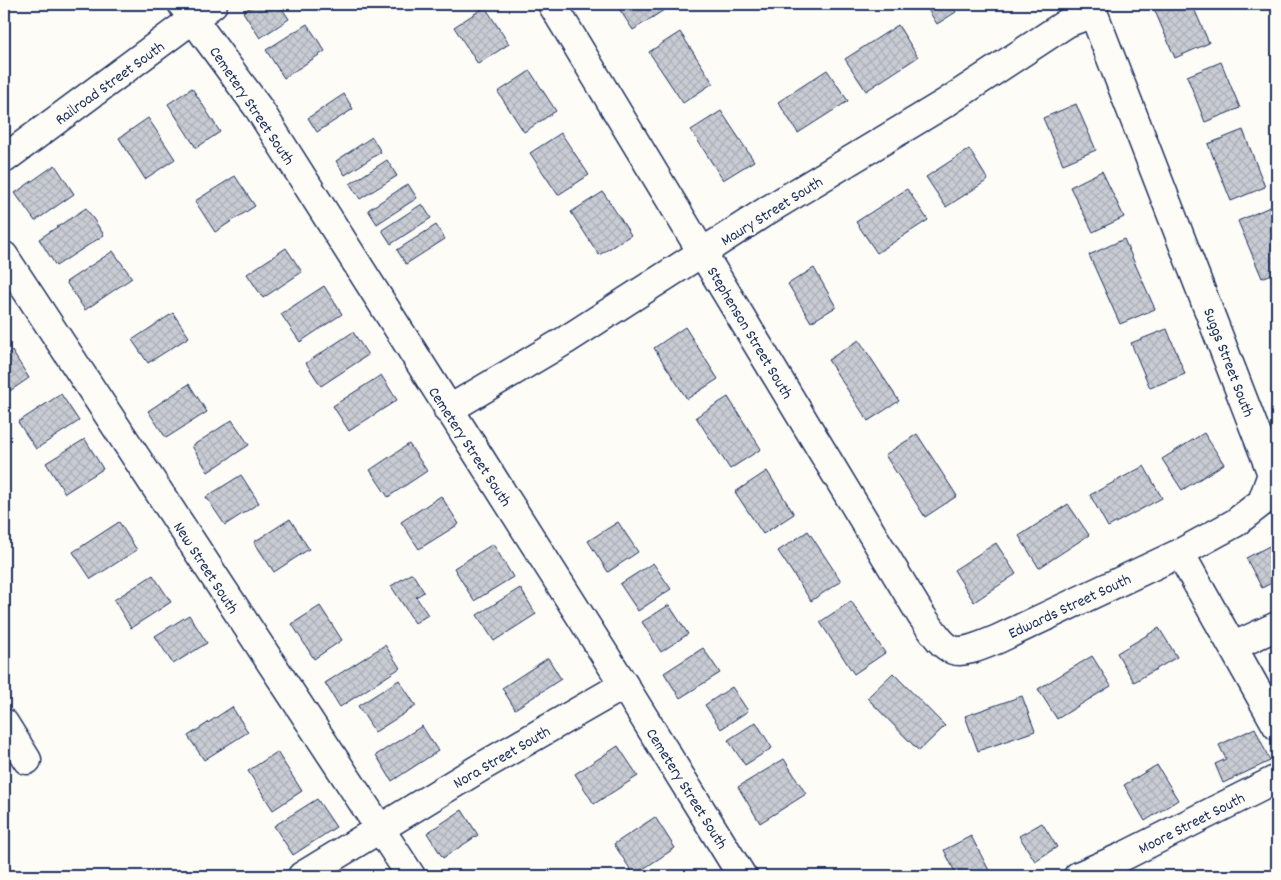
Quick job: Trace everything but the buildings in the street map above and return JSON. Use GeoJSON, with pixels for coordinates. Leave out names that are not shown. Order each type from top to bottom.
{"type":"FeatureCollection","features":[{"type":"Feature","properties":{"kind":"street","name":"Stephenson Street South"},"geometry":{"type":"LineString","coordinates":[[552,4],[921,615],[940,641],[950,650],[958,652]]}},
{"type":"Feature","properties":{"kind":"street","name":"Maury Street South"},"geometry":{"type":"LineString","coordinates":[[448,410],[566,340],[704,253],[768,210],[947,102],[1092,8]]}},
{"type":"Feature","properties":{"kind":"street","name":"Suggs Street South"},"geometry":{"type":"LineString","coordinates":[[1092,8],[1272,474],[1262,502],[1235,523],[1180,554]]}},
{"type":"Feature","properties":{"kind":"street","name":"Railroad Street South"},"geometry":{"type":"LineString","coordinates":[[4,159],[197,9]]}},
{"type":"Feature","properties":{"kind":"street","name":"Cemetery Street South"},"geometry":{"type":"LineString","coordinates":[[197,9],[448,410],[624,685],[742,876]]}},
{"type":"Feature","properties":{"kind":"street","name":"New Street South"},"geometry":{"type":"LineString","coordinates":[[4,256],[378,829],[411,876]]}},
{"type":"Feature","properties":{"kind":"street"},"geometry":{"type":"LineString","coordinates":[[1180,554],[1234,646],[1277,726]]}},
{"type":"Feature","properties":{"kind":"street","name":"Edwards Street South"},"geometry":{"type":"LineString","coordinates":[[958,652],[969,651],[998,639],[1180,554]]}},
{"type":"Feature","properties":{"kind":"street"},"geometry":{"type":"LineString","coordinates":[[1234,646],[1277,626]]}},
{"type":"Feature","properties":{"kind":"street","name":"Nora Street South"},"geometry":{"type":"LineString","coordinates":[[302,876],[378,829],[624,685]]}},
{"type":"Feature","properties":{"kind":"street"},"geometry":{"type":"LineString","coordinates":[[4,723],[27,760]]}},
{"type":"Feature","properties":{"kind":"street","name":"Moore Street South"},"geometry":{"type":"LineString","coordinates":[[1078,876],[1122,857],[1277,779]]}}]}
